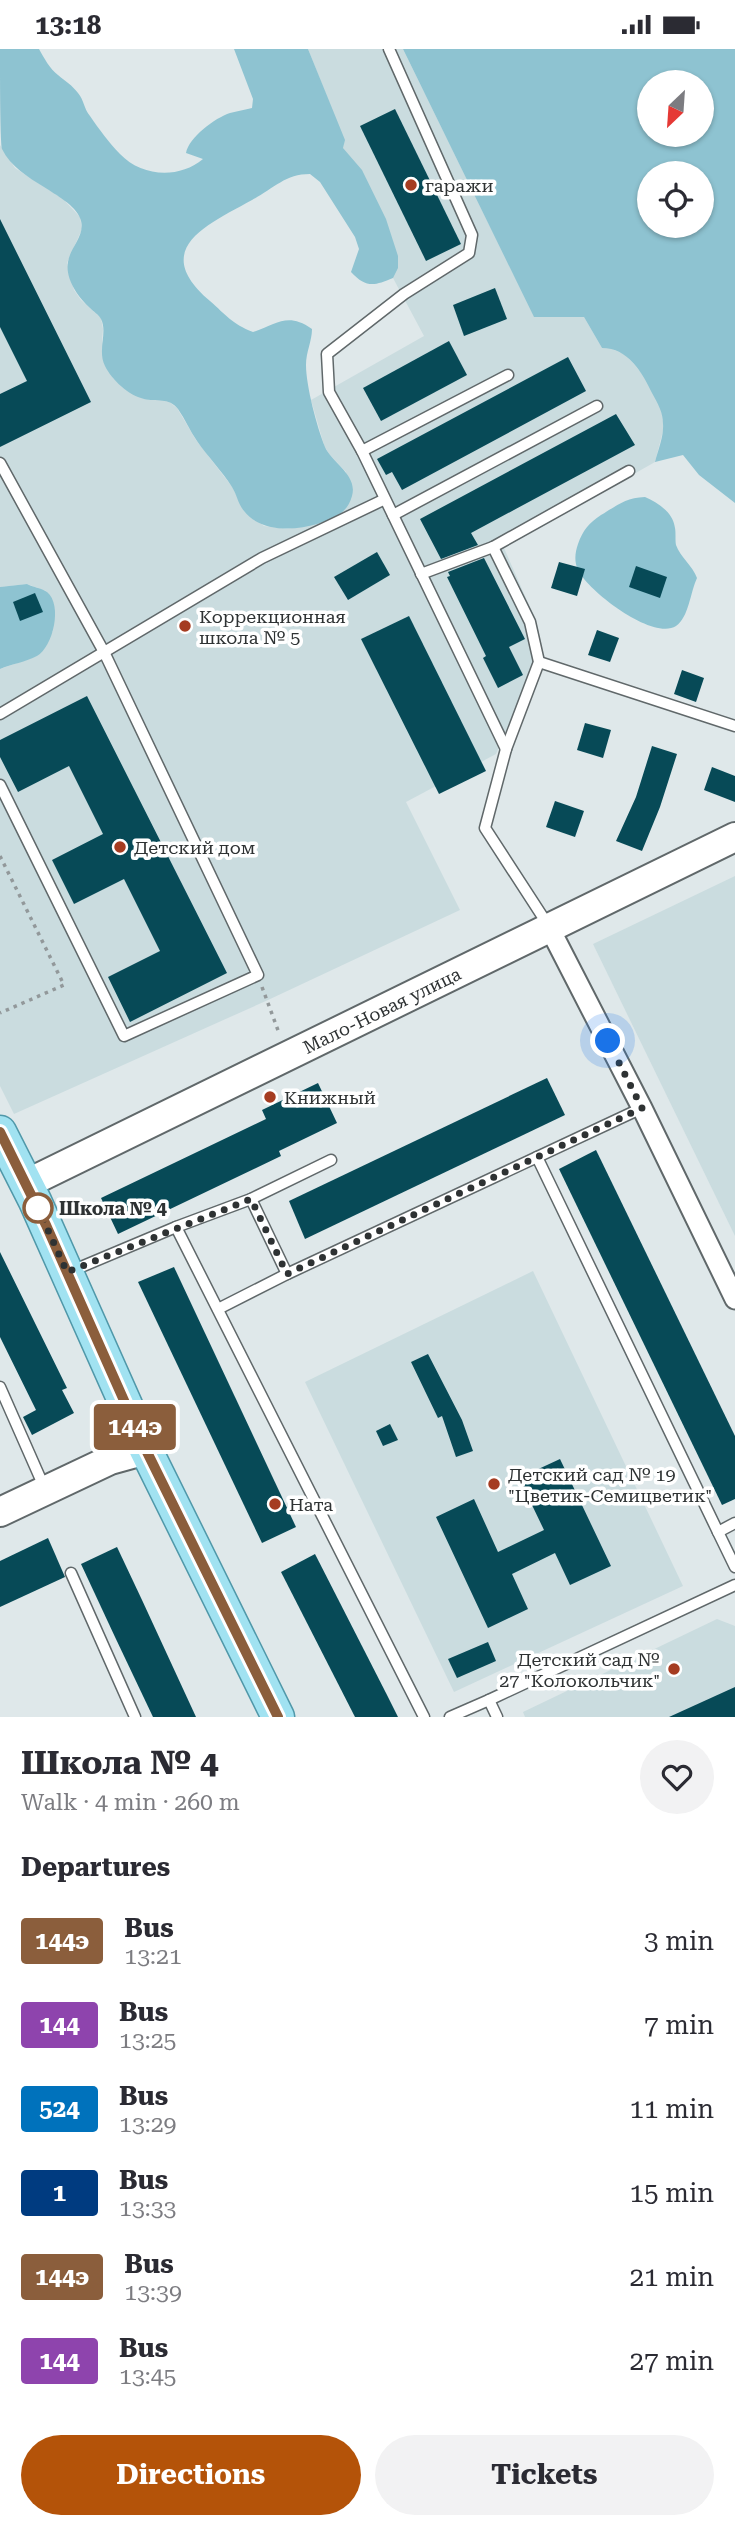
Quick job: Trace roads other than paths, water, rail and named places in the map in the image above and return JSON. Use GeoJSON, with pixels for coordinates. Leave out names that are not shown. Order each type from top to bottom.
{"type":"FeatureCollection","features":[{"type":"Feature","properties":{"kind":"main road"},"geometry":{"type":"LineString","coordinates":[[0,1132],[67,1272],[146,1450],[278,1717]]}},
{"type":"Feature","properties":{"kind":"street","name":"Мало-Новая улица"},"geometry":{"type":"LineString","coordinates":[[26,1184],[735,837]]}},
{"type":"Feature","properties":{"kind":"street"},"geometry":{"type":"LineString","coordinates":[[550,929],[642,1108],[735,1299]]}},
{"type":"Feature","properties":{"kind":"street"},"geometry":{"type":"LineString","coordinates":[[0,1512],[110,1460],[146,1450]]}},
{"type":"Feature","properties":{"kind":"lane"},"geometry":{"type":"LineString","coordinates":[[389,49],[472,235],[469,253],[404,294],[327,355],[329,392],[362,451],[383,500],[393,515],[506,749]]}},
{"type":"Feature","properties":{"kind":"lane"},"geometry":{"type":"LineString","coordinates":[[362,451],[508,375]]}},
{"type":"Feature","properties":{"kind":"lane"},"geometry":{"type":"LineString","coordinates":[[393,515],[597,406]]}},
{"type":"Feature","properties":{"kind":"lane"},"geometry":{"type":"LineString","coordinates":[[0,463],[104,652],[258,975],[124,1036],[0,785]]}},
{"type":"Feature","properties":{"kind":"lane"},"geometry":{"type":"LineString","coordinates":[[421,574],[493,547],[629,471]]}},
{"type":"Feature","properties":{"kind":"lane"},"geometry":{"type":"LineString","coordinates":[[0,714],[262,558],[383,500]]}},
{"type":"Feature","properties":{"kind":"lane"},"geometry":{"type":"LineString","coordinates":[[493,547],[530,622],[539,662],[506,749],[485,828],[550,929]]}},
{"type":"Feature","properties":{"kind":"lane"},"geometry":{"type":"LineString","coordinates":[[539,662],[735,726]]}},
{"type":"Feature","properties":{"kind":"lane"},"geometry":{"type":"LineString","coordinates":[[218,1309],[642,1108]]}},
{"type":"Feature","properties":{"kind":"lane"},"geometry":{"type":"LineString","coordinates":[[537,1157],[735,1567]]}},
{"type":"Feature","properties":{"kind":"lane"},"geometry":{"type":"LineString","coordinates":[[67,1272],[251,1199],[331,1160]]}},
{"type":"Feature","properties":{"kind":"lane"},"geometry":{"type":"LineString","coordinates":[[251,1199],[287,1274]]}},
{"type":"Feature","properties":{"kind":"lane"},"geometry":{"type":"LineString","coordinates":[[176,1227],[424,1717]]}},
{"type":"Feature","properties":{"kind":"lane"},"geometry":{"type":"LineString","coordinates":[[0,1387],[45,1489]]}},
{"type":"Feature","properties":{"kind":"lane"},"geometry":{"type":"LineString","coordinates":[[718,1532],[735,1523]]}},
{"type":"Feature","properties":{"kind":"lane"},"geometry":{"type":"LineString","coordinates":[[71,1573],[135,1717]]}},
{"type":"Feature","properties":{"kind":"lane"},"geometry":{"type":"LineString","coordinates":[[450,1717],[735,1585]]}},
{"type":"Feature","properties":{"kind":"lane"},"geometry":{"type":"LineString","coordinates":[[489,1700],[497,1717]]}},
{"type":"Feature","properties":{"kind":"place","name":"гаражи"},"geometry":{"type":"Point","coordinates":[411,185]}},
{"type":"Feature","properties":{"kind":"place","name":"Коррекционная школа № 5"},"geometry":{"type":"Point","coordinates":[185,626]}},
{"type":"Feature","properties":{"kind":"place","name":"Детский дом"},"geometry":{"type":"Point","coordinates":[120,847]}},
{"type":"Feature","properties":{"kind":"place","name":"Книжный"},"geometry":{"type":"Point","coordinates":[270,1097]}},
{"type":"Feature","properties":{"kind":"place","name":"Школа № 4"},"geometry":{"type":"Point","coordinates":[38,1208]}},
{"type":"Feature","properties":{"kind":"place","name":"Детский сад № 19 \"Цветик-Семицветик\""},"geometry":{"type":"Point","coordinates":[494,1484]}},
{"type":"Feature","properties":{"kind":"place","name":"Ната"},"geometry":{"type":"Point","coordinates":[275,1504]}},
{"type":"Feature","properties":{"kind":"place","name":"Детский сад № 27 \"Колокольчик\""},"geometry":{"type":"Point","coordinates":[674,1669]}}]}
